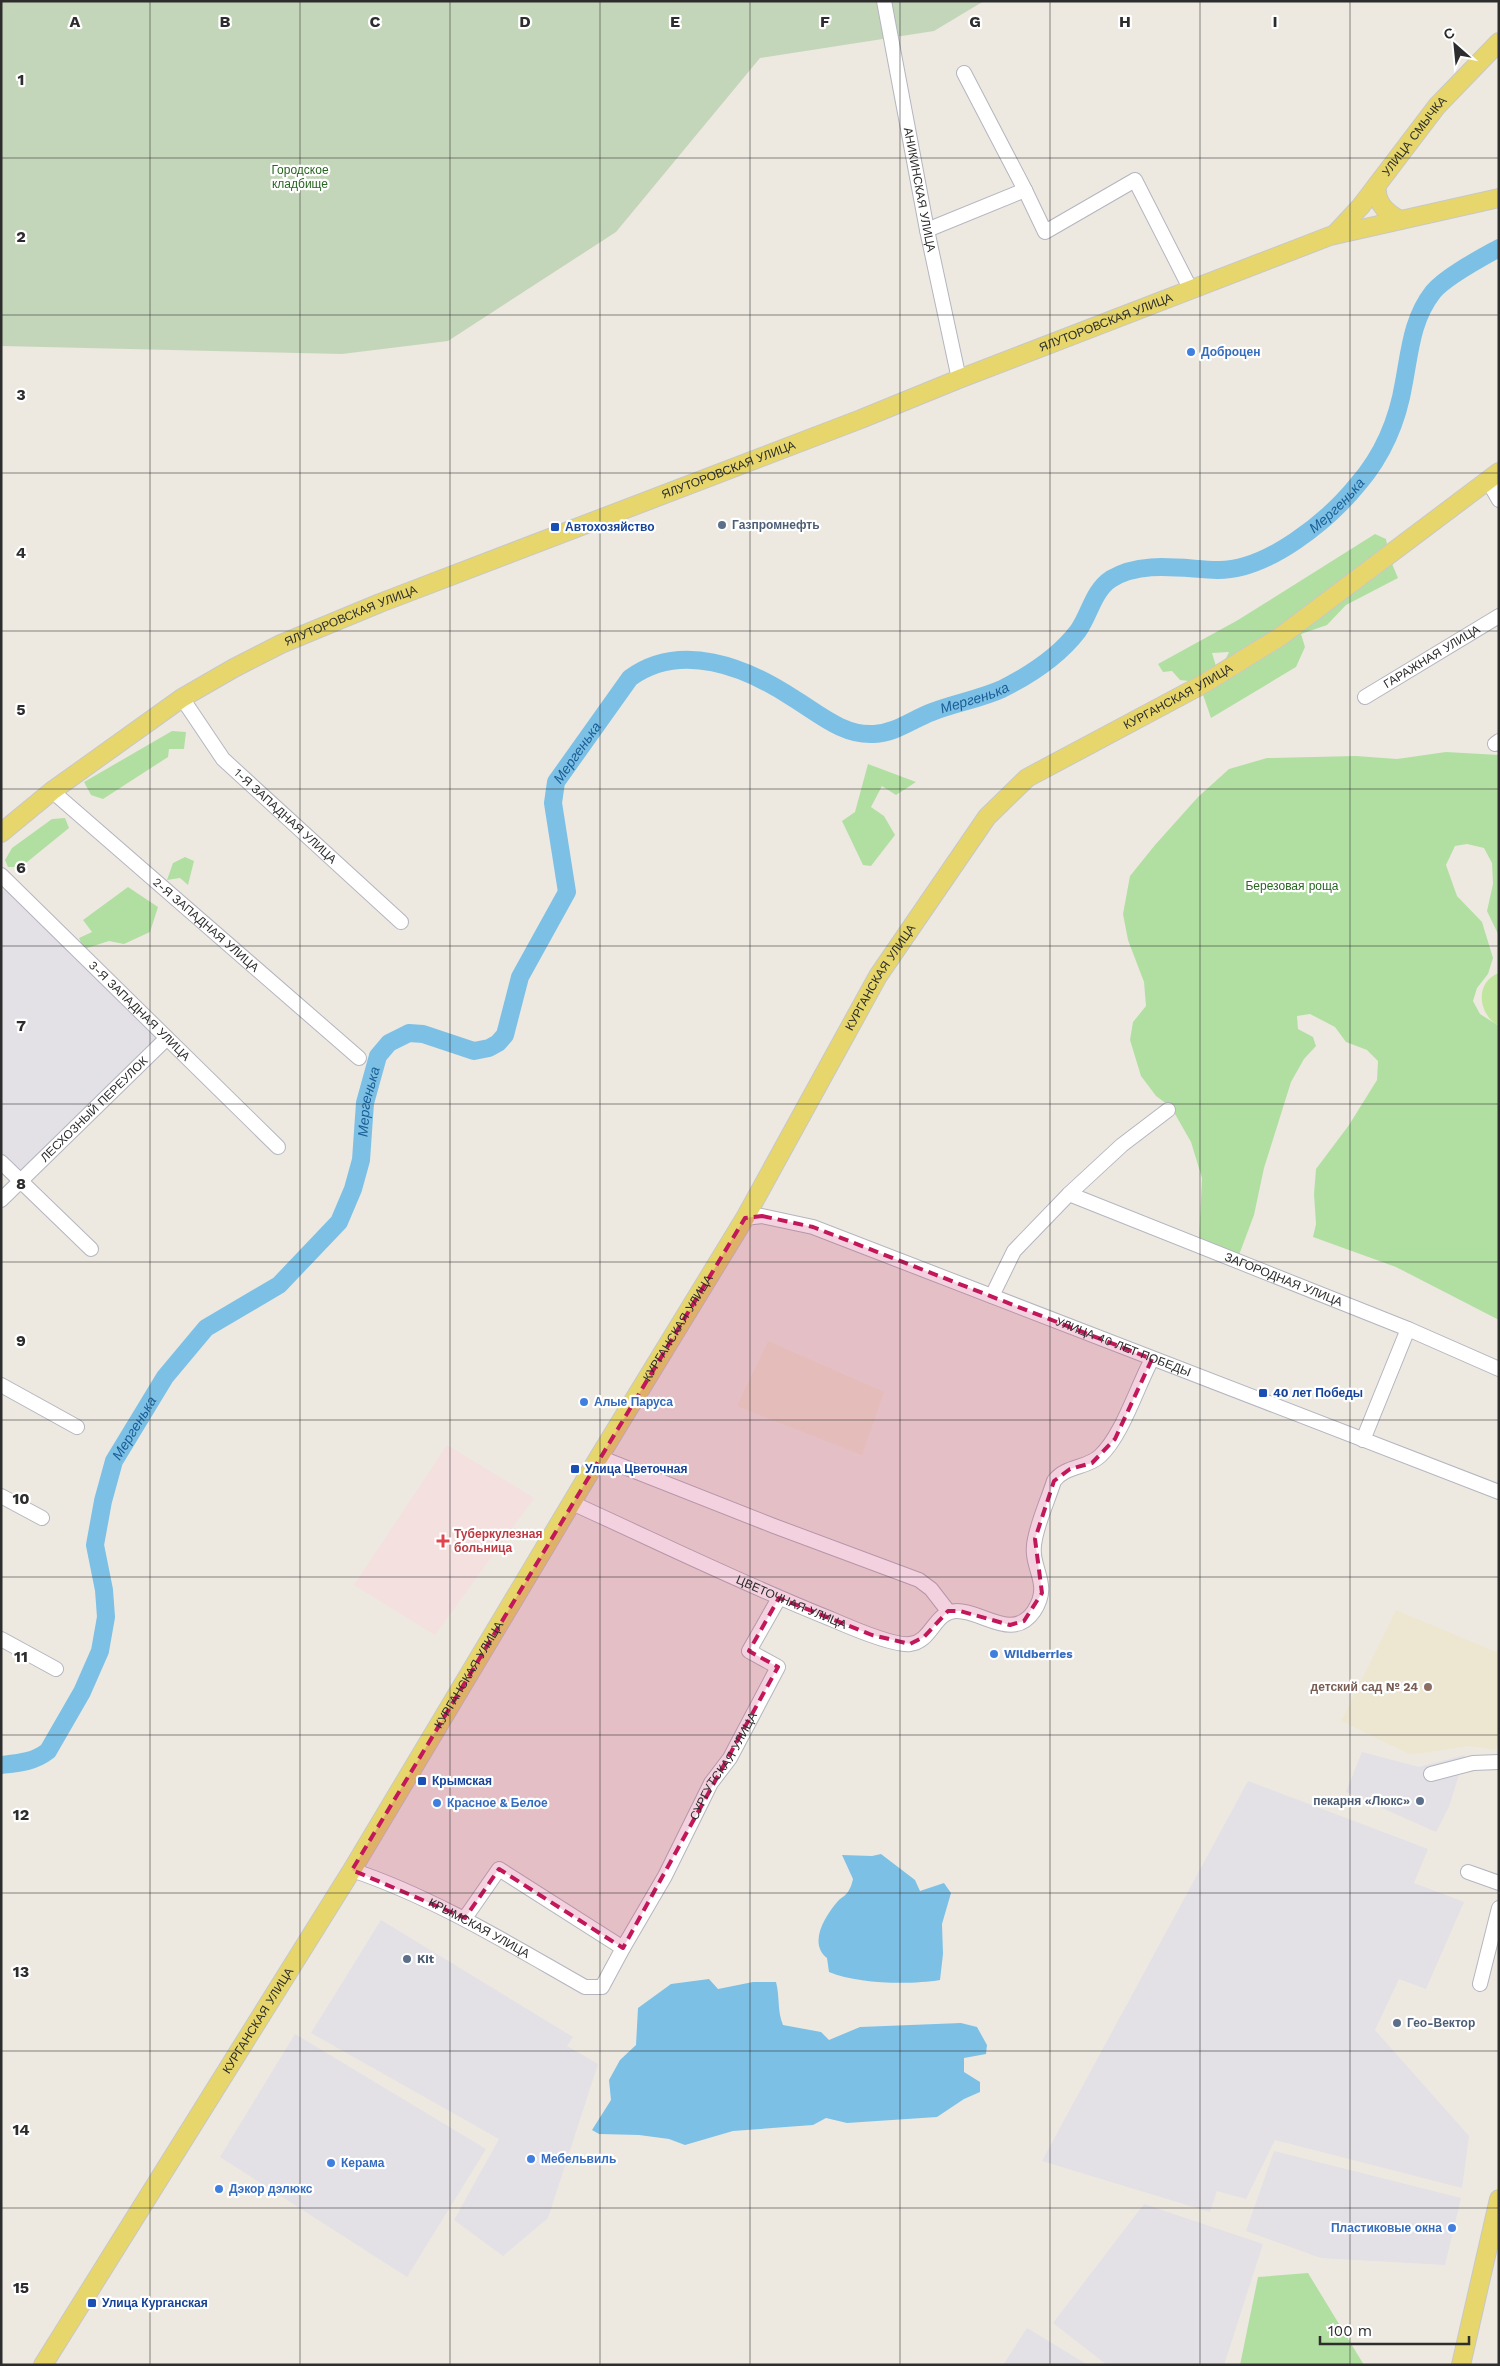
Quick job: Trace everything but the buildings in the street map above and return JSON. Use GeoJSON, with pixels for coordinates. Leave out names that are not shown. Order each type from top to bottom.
{"type":"FeatureCollection","features":[{"type":"Feature","properties":{"kind":"main road","name":"УЛИЦА СМЫЧКА"},"geometry":{"type":"LineString","coordinates":[[1335,234],[1377,185],[1437,106],[1499,42]]}},
{"type":"Feature","properties":{"kind":"main road"},"geometry":{"type":"LineString","coordinates":[[1377,185],[1379,203],[1384,210],[1400,220]]}},
{"type":"Feature","properties":{"kind":"main road","name":"ЯЛУТОРОВСКАЯ УЛИЦА"},"geometry":{"type":"LineString","coordinates":[[1,833],[52,791],[182,698],[281,644],[861,420],[959,379],[1335,234],[1499,198]]}},
{"type":"Feature","properties":{"kind":"main road","name":"КУРГАНСКАЯ УЛИЦА"},"geometry":{"type":"LineString","coordinates":[[42,2365],[352,1870],[599,1457],[745,1218],[878,976],[987,817],[1027,778],[1205,683],[1280,636],[1493,477]]}},
{"type":"Feature","properties":{"kind":"main road"},"geometry":{"type":"LineString","coordinates":[[1461,2365],[1496,2221],[1499,2199]]}},
{"type":"Feature","properties":{"kind":"street","name":"АНИКИНСКАЯ УЛИЦА"},"geometry":{"type":"LineString","coordinates":[[884,1],[927,230],[959,379]]}},
{"type":"Feature","properties":{"kind":"street"},"geometry":{"type":"LineString","coordinates":[[964,73],[1045,232],[1135,180],[1191,290]]}},
{"type":"Feature","properties":{"kind":"street"},"geometry":{"type":"LineString","coordinates":[[927,230],[1025,190]]}},
{"type":"Feature","properties":{"kind":"street"},"geometry":{"type":"LineString","coordinates":[[1493,477],[1499,500]]}},
{"type":"Feature","properties":{"kind":"street","name":"ГАРАЖНАЯ УЛИЦА"},"geometry":{"type":"LineString","coordinates":[[1365,697],[1499,616]]}},
{"type":"Feature","properties":{"kind":"street","name":"1-Я ЗАПАДНАЯ УЛИЦА"},"geometry":{"type":"LineString","coordinates":[[182,698],[223,759],[401,922]]}},
{"type":"Feature","properties":{"kind":"street","name":"2-Я ЗАПАДНАЯ УЛИЦА"},"geometry":{"type":"LineString","coordinates":[[52,791],[359,1058]]}},
{"type":"Feature","properties":{"kind":"street","name":"3-Я ЗАПАДНАЯ УЛИЦА"},"geometry":{"type":"LineString","coordinates":[[1,875],[166,1040],[278,1147]]}},
{"type":"Feature","properties":{"kind":"street","name":"ЛЕСХОЗНЫЙ ПЕРЕУЛОК"},"geometry":{"type":"LineString","coordinates":[[1,1200],[22,1182],[166,1040]]}},
{"type":"Feature","properties":{"kind":"street"},"geometry":{"type":"LineString","coordinates":[[992,1296],[1014,1251],[1069,1194],[1122,1146],[1168,1110]]}},
{"type":"Feature","properties":{"kind":"street"},"geometry":{"type":"LineString","coordinates":[[1,1162],[91,1249]]}},
{"type":"Feature","properties":{"kind":"street","name":"ЗАГОРОДНАЯ УЛИЦА"},"geometry":{"type":"LineString","coordinates":[[1069,1194],[1408,1329],[1499,1369]]}},
{"type":"Feature","properties":{"kind":"street","name":"УЛИЦА 40 ЛЕТ ПОБЕДЫ"},"geometry":{"type":"LineString","coordinates":[[745,1218],[762,1216],[813,1227],[1499,1492]]}},
{"type":"Feature","properties":{"kind":"street"},"geometry":{"type":"LineString","coordinates":[[1363,1440],[1408,1329]]}},
{"type":"Feature","properties":{"kind":"street"},"geometry":{"type":"LineString","coordinates":[[599,1457],[774,1526],[919,1580],[931,1590],[948,1611],[960,1611],[993,1623],[1010,1625],[1024,1620],[1033,1611],[1042,1592],[1043,1584],[1035,1565],[1035,1539],[1054,1481],[1060,1473],[1092,1463],[1115,1439],[1152,1359]]}},
{"type":"Feature","properties":{"kind":"street"},"geometry":{"type":"LineString","coordinates":[[1,1385],[77,1427]]}},
{"type":"Feature","properties":{"kind":"street"},"geometry":{"type":"LineString","coordinates":[[1,1496],[42,1518]]}},
{"type":"Feature","properties":{"kind":"street","name":"ЦВЕТОЧНАЯ УЛИЦА"},"geometry":{"type":"LineString","coordinates":[[572,1503],[779,1598],[872,1635],[910,1644],[924,1637],[938,1619],[948,1611]]}},
{"type":"Feature","properties":{"kind":"street","name":"СУРГУТСКАЯ УЛИЦА"},"geometry":{"type":"LineString","coordinates":[[623,1948],[665,1876],[711,1784],[730,1758],[778,1667],[749,1651],[779,1598]]}},
{"type":"Feature","properties":{"kind":"street"},"geometry":{"type":"LineString","coordinates":[[1,1639],[56,1669]]}},
{"type":"Feature","properties":{"kind":"street"},"geometry":{"type":"LineString","coordinates":[[1431,1774],[1474,1763],[1499,1762]]}},
{"type":"Feature","properties":{"kind":"street"},"geometry":{"type":"LineString","coordinates":[[465,1918],[499,1869],[623,1948]]}},
{"type":"Feature","properties":{"kind":"street","name":"КРЫМСКАЯ УЛИЦА"},"geometry":{"type":"LineString","coordinates":[[352,1870],[383,1880],[465,1918],[585,1987],[602,1987],[623,1948]]}},
{"type":"Feature","properties":{"kind":"street"},"geometry":{"type":"LineString","coordinates":[[1468,1872],[1499,1884]]}},
{"type":"Feature","properties":{"kind":"street"},"geometry":{"type":"LineString","coordinates":[[1480,1984],[1499,1908]]}},
{"type":"Feature","properties":{"kind":"highlighted area"},"geometry":{"type":"Polygon","coordinates":[[[762,1216],[813,1227],[1152,1359],[1115,1439],[1092,1463],[1070,1469],[1054,1481],[1035,1539],[1042,1593],[1024,1621],[1010,1625],[960,1611],[948,1611],[924,1637],[910,1644],[872,1635],[779,1598],[749,1651],[778,1667],[623,1948],[499,1869],[465,1918],[352,1870],[745,1218],[762,1216]]]}},
{"type":"Feature","properties":{"kind":"shaded area"},"geometry":{"type":"Polygon","coordinates":[[[6,888],[157,1039],[21,1173],[1,1154],[1,893],[6,888]]]}},
{"type":"Feature","properties":{"kind":"shaded area"},"geometry":{"type":"Polygon","coordinates":[[[768,1341],[884,1392],[862,1455],[737,1406],[768,1341]]]}},
{"type":"Feature","properties":{"kind":"shaded area","name":"Туберкулезная больница"},"geometry":{"type":"Polygon","coordinates":[[[447,1445],[534,1498],[435,1635],[354,1585],[447,1445]]]}},
{"type":"Feature","properties":{"kind":"shaded area","name":"детский сад № 24"},"geometry":{"type":"Polygon","coordinates":[[[1396,1610],[1499,1653],[1499,1741],[1495,1750],[1469,1746],[1411,1755],[1341,1721],[1396,1610]]]}},
{"type":"Feature","properties":{"kind":"shaded area"},"geometry":{"type":"Polygon","coordinates":[[[1362,1752],[1419,1767],[1465,1755],[1449,1807],[1436,1832],[1346,1792],[1362,1752]]]}},
{"type":"Feature","properties":{"kind":"shaded area"},"geometry":{"type":"Polygon","coordinates":[[[1248,1781],[1428,1849],[1414,1883],[1464,1902],[1426,1989],[1399,1979],[1375,2030],[1469,2136],[1462,2188],[1275,2140],[1246,2199],[1217,2191],[1210,2212],[1042,2161],[1248,1781]]]}},
{"type":"Feature","properties":{"kind":"shaded area"},"geometry":{"type":"Polygon","coordinates":[[[381,1920],[573,2037],[567,2046],[598,2064],[548,2218],[503,2256],[454,2220],[499,2139],[311,2033],[381,1920]]]}},
{"type":"Feature","properties":{"kind":"shaded area"},"geometry":{"type":"Polygon","coordinates":[[[295,2034],[486,2149],[407,2277],[220,2157],[295,2034]]]}},
{"type":"Feature","properties":{"kind":"shaded area"},"geometry":{"type":"Polygon","coordinates":[[[1274,2151],[1461,2198],[1445,2265],[1321,2258],[1246,2231],[1274,2151]]]}},
{"type":"Feature","properties":{"kind":"shaded area"},"geometry":{"type":"Polygon","coordinates":[[[1144,2204],[1263,2244],[1224,2365],[1107,2365],[1053,2323],[1144,2204]]]}},
{"type":"Feature","properties":{"kind":"shaded area"},"geometry":{"type":"Polygon","coordinates":[[[1027,2328],[1088,2365],[1003,2365],[1027,2328]]]}},
{"type":"Feature","properties":{"kind":"green space","name":"Городское кладбище"},"geometry":{"type":"Polygon","coordinates":[[[1,1],[984,1],[934,31],[760,58],[616,232],[448,341],[342,354],[1,346],[1,1]]]}},
{"type":"Feature","properties":{"kind":"green space"},"geometry":{"type":"Polygon","coordinates":[[[1375,534],[1386,539],[1390,559],[1398,578],[1346,605],[1327,625],[1301,634],[1305,647],[1296,667],[1211,718],[1201,689],[1214,683],[1229,652],[1212,653],[1216,666],[1205,683],[1180,680],[1172,671],[1163,672],[1158,664],[1238,620],[1375,534]]]}},
{"type":"Feature","properties":{"kind":"green space"},"geometry":{"type":"Polygon","coordinates":[[[172,731],[186,732],[184,749],[169,749],[168,757],[103,799],[91,795],[84,782],[172,731]]]}},
{"type":"Feature","properties":{"kind":"green space","name":"Березовая роща"},"geometry":{"type":"Polygon","coordinates":[[[1446,752],[1499,755],[1499,936],[1487,911],[1493,884],[1492,863],[1484,848],[1467,844],[1455,846],[1446,865],[1457,896],[1482,922],[1493,958],[1488,974],[1477,988],[1473,1001],[1480,1014],[1499,1026],[1499,1320],[1396,1267],[1313,1237],[1316,1224],[1314,1194],[1316,1169],[1349,1125],[1377,1080],[1378,1061],[1367,1050],[1346,1042],[1335,1027],[1310,1014],[1297,1016],[1298,1029],[1313,1037],[1316,1046],[1304,1059],[1291,1082],[1264,1168],[1254,1215],[1239,1255],[1199,1239],[1202,1178],[1191,1142],[1171,1107],[1156,1096],[1141,1076],[1130,1040],[1133,1022],[1146,1006],[1144,982],[1128,940],[1123,914],[1130,876],[1198,797],[1229,769],[1267,758],[1356,756],[1397,759],[1446,752]]]}},
{"type":"Feature","properties":{"kind":"green space"},"geometry":{"type":"Polygon","coordinates":[[[868,764],[916,782],[896,795],[882,786],[871,807],[884,816],[895,835],[871,866],[863,865],[842,821],[855,812],[868,764]]]}},
{"type":"Feature","properties":{"kind":"green space"},"geometry":{"type":"Polygon","coordinates":[[[65,818],[69,828],[21,867],[8,867],[5,860],[12,848],[52,819],[65,818]]]}},
{"type":"Feature","properties":{"kind":"green space"},"geometry":{"type":"Polygon","coordinates":[[[185,857],[194,861],[188,885],[180,878],[167,880],[173,863],[185,857]]]}},
{"type":"Feature","properties":{"kind":"green space"},"geometry":{"type":"Polygon","coordinates":[[[128,887],[158,907],[150,932],[124,944],[109,941],[84,949],[79,938],[92,932],[83,920],[128,887]]]}},
{"type":"Feature","properties":{"kind":"green space"},"geometry":{"type":"Polygon","coordinates":[[[1499,973],[1499,1026],[1492,1021],[1483,1007],[1482,991],[1491,977],[1499,973]]]}},
{"type":"Feature","properties":{"kind":"green space"},"geometry":{"type":"Polygon","coordinates":[[[1308,2273],[1364,2365],[1240,2365],[1258,2277],[1308,2273]]]}},
{"type":"Feature","properties":{"kind":"water"},"geometry":{"type":"Polygon","coordinates":[[[881,1854],[915,1880],[920,1891],[944,1883],[951,1893],[942,1924],[943,1954],[940,1980],[914,1983],[869,1981],[829,1972],[827,1958],[821,1952],[819,1945],[819,1937],[820,1930],[828,1914],[847,1893],[852,1883],[853,1879],[842,1855],[872,1856],[881,1854]]]}},
{"type":"Feature","properties":{"kind":"water"},"geometry":{"type":"Polygon","coordinates":[[[709,1979],[718,1989],[753,1982],[776,1982],[783,2025],[821,2032],[829,2040],[860,2027],[961,2023],[977,2027],[987,2045],[986,2054],[964,2058],[964,2072],[980,2082],[980,2092],[964,2099],[937,2117],[847,2123],[826,2118],[813,2125],[733,2131],[685,2145],[669,2139],[639,2135],[599,2134],[592,2130],[611,2100],[609,2080],[620,2060],[636,2045],[638,2008],[671,1984],[709,1979]]]}},
{"type":"Feature","properties":{"kind":"waterway","name":"Мергенька"},"geometry":{"type":"LineString","coordinates":[[1,1765],[32,1760],[48,1751],[82,1692],[100,1651],[106,1617],[104,1590],[95,1545],[103,1501],[114,1461],[165,1377],[206,1328],[279,1285],[339,1222],[353,1189],[361,1160],[365,1103],[378,1056],[389,1043],[409,1033],[423,1034],[474,1051],[489,1048],[498,1043],[505,1035],[520,977],[567,892],[553,803],[556,782],[630,678],[650,667],[670,661],[692,660],[713,662],[755,677],[775,687],[821,717],[841,727],[863,734],[890,731],[932,712],[1002,689],[1023,678],[1062,649],[1078,631],[1096,596],[1111,579],[1136,569],[1177,567],[1217,570],[1236,568],[1256,562],[1276,553],[1295,541],[1330,513],[1367,473],[1388,436],[1398,409],[1416,324],[1426,302],[1433,292],[1446,280],[1499,248]]}},
{"type":"Feature","properties":{"kind":"place","name":"Доброцен"},"geometry":{"type":"Point","coordinates":[1191,352]}},
{"type":"Feature","properties":{"kind":"place","name":"Газпромнефть"},"geometry":{"type":"Point","coordinates":[722,525]}},
{"type":"Feature","properties":{"kind":"place","name":"Автохозяйство"},"geometry":{"type":"Point","coordinates":[555,527]}},
{"type":"Feature","properties":{"kind":"place","name":"40 лет Победы"},"geometry":{"type":"Point","coordinates":[1263,1393]}},
{"type":"Feature","properties":{"kind":"place","name":"Алые Паруса"},"geometry":{"type":"Point","coordinates":[584,1402]}},
{"type":"Feature","properties":{"kind":"place","name":"Улица Цветочная"},"geometry":{"type":"Point","coordinates":[575,1469]}},
{"type":"Feature","properties":{"kind":"place","name":"Туберкулезная больница"},"geometry":{"type":"Point","coordinates":[443,1541]}},
{"type":"Feature","properties":{"kind":"place","name":"Wildberries"},"geometry":{"type":"Point","coordinates":[994,1654]}},
{"type":"Feature","properties":{"kind":"place","name":"детский сад № 24"},"geometry":{"type":"Point","coordinates":[1428,1687]}},
{"type":"Feature","properties":{"kind":"place","name":"Крымская"},"geometry":{"type":"Point","coordinates":[422,1781]}},
{"type":"Feature","properties":{"kind":"place","name":"пекарня «Люкс»"},"geometry":{"type":"Point","coordinates":[1420,1801]}},
{"type":"Feature","properties":{"kind":"place","name":"Красное & Белое"},"geometry":{"type":"Point","coordinates":[437,1803]}},
{"type":"Feature","properties":{"kind":"place","name":"Kit"},"geometry":{"type":"Point","coordinates":[407,1959]}},
{"type":"Feature","properties":{"kind":"place","name":"Гео-Вектор"},"geometry":{"type":"Point","coordinates":[1397,2023]}},
{"type":"Feature","properties":{"kind":"place","name":"Мебельвиль"},"geometry":{"type":"Point","coordinates":[531,2159]}},
{"type":"Feature","properties":{"kind":"place","name":"Керама"},"geometry":{"type":"Point","coordinates":[331,2163]}},
{"type":"Feature","properties":{"kind":"place","name":"Дэкор дэлюкс"},"geometry":{"type":"Point","coordinates":[219,2189]}},
{"type":"Feature","properties":{"kind":"place","name":"Пластиковые окна"},"geometry":{"type":"Point","coordinates":[1452,2228]}},
{"type":"Feature","properties":{"kind":"place","name":"Улица Курганская"},"geometry":{"type":"Point","coordinates":[92,2303]}}]}
